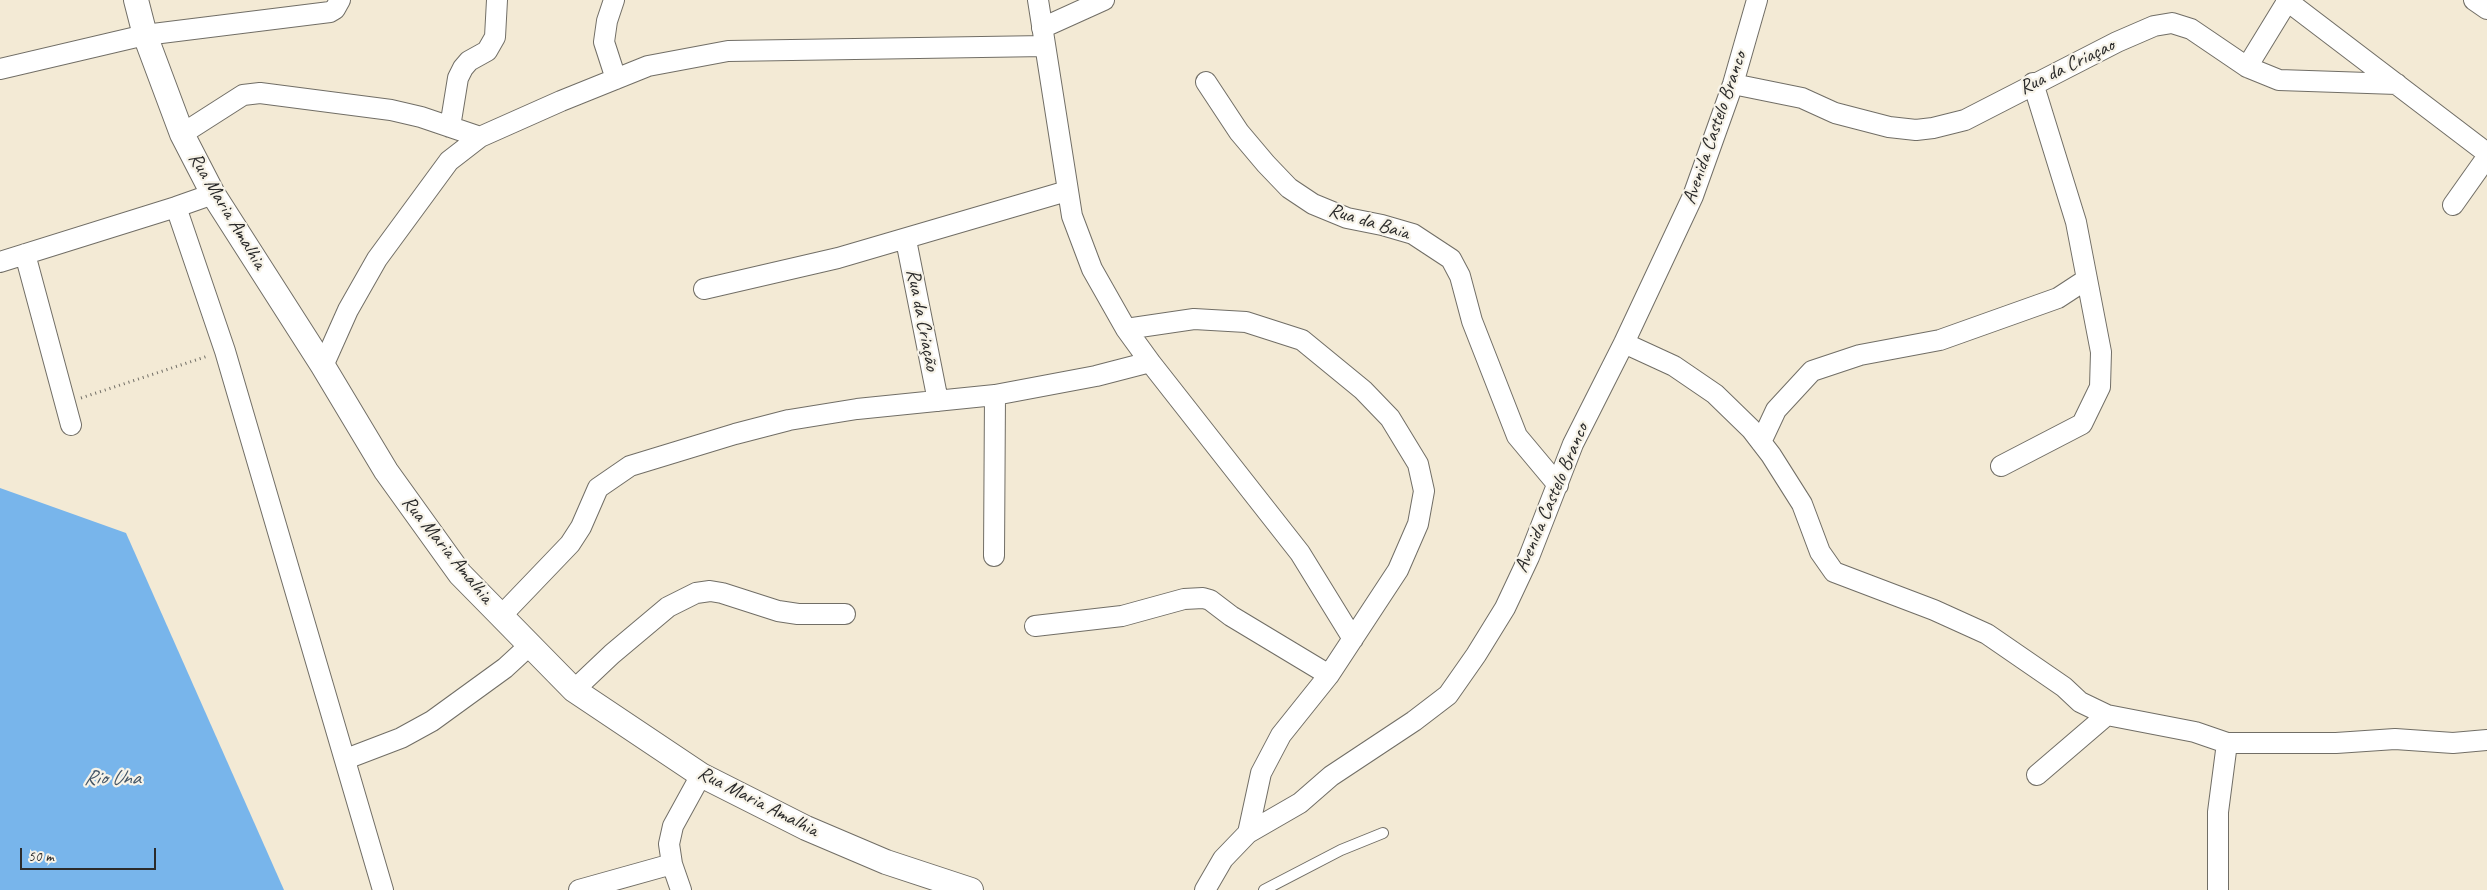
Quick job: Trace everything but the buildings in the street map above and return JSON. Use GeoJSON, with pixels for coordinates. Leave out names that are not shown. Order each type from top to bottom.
{"type":"FeatureCollection","features":[{"type":"Feature","properties":{"kind":"street","name":"Rua Maria Amalhia"},"geometry":{"type":"LineString","coordinates":[[136,0],[145,35],[182,134],[213,194],[323,366],[386,472],[460,574],[574,690],[701,776],[806,828],[886,862],[971,890]]}},
{"type":"Feature","properties":{"kind":"street"},"geometry":{"type":"LineString","coordinates":[[0,69],[145,35],[330,12],[335,9],[340,0]]}},
{"type":"Feature","properties":{"kind":"street"},"geometry":{"type":"LineString","coordinates":[[450,126],[458,78],[463,68],[469,61],[487,51],[495,37],[497,0]]}},
{"type":"Feature","properties":{"kind":"street"},"geometry":{"type":"LineString","coordinates":[[614,0],[607,21],[604,42],[616,79]]}},
{"type":"Feature","properties":{"kind":"street"},"geometry":{"type":"LineString","coordinates":[[323,366],[348,310],[377,259],[449,162],[480,137],[561,101],[648,66],[728,51],[1037,16],[1104,0]]}},
{"type":"Feature","properties":{"kind":"street","name":"Avenida Castelo Branco"},"geometry":{"type":"LineString","coordinates":[[1205,890],[1223,859],[1248,833],[1300,803],[1331,776],[1414,721],[1448,695],[1476,655],[1505,608],[1529,556],[1573,444],[1624,344],[1693,196],[1733,84],[1757,0]]}},
{"type":"Feature","properties":{"kind":"street"},"geometry":{"type":"LineString","coordinates":[[2247,67],[2287,0],[2487,153]]}},
{"type":"Feature","properties":{"kind":"street"},"geometry":{"type":"LineString","coordinates":[[2474,0],[2487,10]]}},
{"type":"Feature","properties":{"kind":"street"},"geometry":{"type":"LineString","coordinates":[[1037,16],[1072,216],[1081,243],[1096,277],[1126,328],[1150,362],[1300,553],[1353,639]]}},
{"type":"Feature","properties":{"kind":"street","name":"Rua da Criaçao"},"geometry":{"type":"LineString","coordinates":[[1733,84],[1802,98],[1835,113],[1861,121],[1916,130],[1933,128],[1965,120],[2034,83],[2148,29],[2172,23],[2191,29],[2247,67],[2279,80],[2397,84]]}},
{"type":"Feature","properties":{"kind":"street","name":"Rua da Baia"},"geometry":{"type":"LineString","coordinates":[[1206,82],[1239,132],[1289,188],[1313,204],[1347,218],[1413,234],[1450,259],[1460,276],[1472,320],[1517,436],[1558,484]]}},
{"type":"Feature","properties":{"kind":"street"},"geometry":{"type":"LineString","coordinates":[[2002,466],[2082,424],[2100,387],[2101,352],[2076,222],[2034,83]]}},
{"type":"Feature","properties":{"kind":"street"},"geometry":{"type":"LineString","coordinates":[[182,134],[243,95],[260,93],[391,110],[450,126],[480,137]]}},
{"type":"Feature","properties":{"kind":"street"},"geometry":{"type":"LineString","coordinates":[[2453,204],[2487,158]]}},
{"type":"Feature","properties":{"kind":"street"},"geometry":{"type":"LineString","coordinates":[[704,289],[906,240],[1068,192]]}},
{"type":"Feature","properties":{"kind":"street"},"geometry":{"type":"LineString","coordinates":[[0,262],[213,194]]}},
{"type":"Feature","properties":{"kind":"street","name":"Rua Maria Amalhia"},"geometry":{"type":"LineString","coordinates":[[176,207],[225,351],[383,890]]}},
{"type":"Feature","properties":{"kind":"street","name":"Rua da Criação"},"geometry":{"type":"LineString","coordinates":[[906,240],[938,401]]}},
{"type":"Feature","properties":{"kind":"street"},"geometry":{"type":"LineString","coordinates":[[24,254],[71,425]]}},
{"type":"Feature","properties":{"kind":"street"},"geometry":{"type":"LineString","coordinates":[[1761,442],[1776,410],[1812,371],[1860,355],[1940,340],[2058,298],[2087,278]]}},
{"type":"Feature","properties":{"kind":"street"},"geometry":{"type":"LineString","coordinates":[[1126,328],[1194,319],[1246,322],[1276,330],[1302,340],[1330,362],[1390,418],[1418,464],[1424,491],[1418,524],[1398,570],[1329,675],[1281,735],[1260,772],[1248,833]]}},
{"type":"Feature","properties":{"kind":"street"},"geometry":{"type":"LineString","coordinates":[[1624,344],[1674,366],[1715,394],[1751,429],[1802,504],[1820,552],[1834,572],[1934,610],[1987,634],[2044,673],[2080,702],[2107,715],[2195,732],[2227,743],[2336,743],[2395,739],[2453,743],[2487,740]]}},
{"type":"Feature","properties":{"kind":"street"},"geometry":{"type":"LineString","coordinates":[[501,616],[570,544],[598,488],[630,466],[735,434],[789,420],[857,409],[995,394],[1096,376],[1150,362]]}},
{"type":"Feature","properties":{"kind":"street"},"geometry":{"type":"LineString","coordinates":[[994,556],[995,394]]}},
{"type":"Feature","properties":{"kind":"street"},"geometry":{"type":"LineString","coordinates":[[574,690],[612,654],[668,607],[696,593],[710,591],[722,593],[778,611],[845,614]]}},
{"type":"Feature","properties":{"kind":"street"},"geometry":{"type":"LineString","coordinates":[[1035,626],[1122,616],[1184,599],[1203,598],[1210,600],[1231,616],[1329,675]]}},
{"type":"Feature","properties":{"kind":"street"},"geometry":{"type":"LineString","coordinates":[[346,759],[393,741],[432,721],[505,668],[530,645]]}},
{"type":"Feature","properties":{"kind":"street"},"geometry":{"type":"LineString","coordinates":[[2037,775],[2107,715]]}},
{"type":"Feature","properties":{"kind":"street"},"geometry":{"type":"LineString","coordinates":[[2218,890],[2218,812],[2227,743]]}},
{"type":"Feature","properties":{"kind":"street"},"geometry":{"type":"LineString","coordinates":[[681,890],[672,864],[670,844],[672,826],[701,776]]}},
{"type":"Feature","properties":{"kind":"street"},"geometry":{"type":"LineString","coordinates":[[578,890],[672,864]]}},
{"type":"Feature","properties":{"kind":"lane"},"geometry":{"type":"LineString","coordinates":[[1264,890],[1340,850],[1383,833]]}},
{"type":"Feature","properties":{"kind":"path"},"geometry":{"type":"LineString","coordinates":[[64,403],[225,351]]}},
{"type":"Feature","properties":{"kind":"water","name":"Rio Una"},"geometry":{"type":"Polygon","coordinates":[[[0,488],[126,533],[284,890],[0,890],[0,488]]]}}]}
